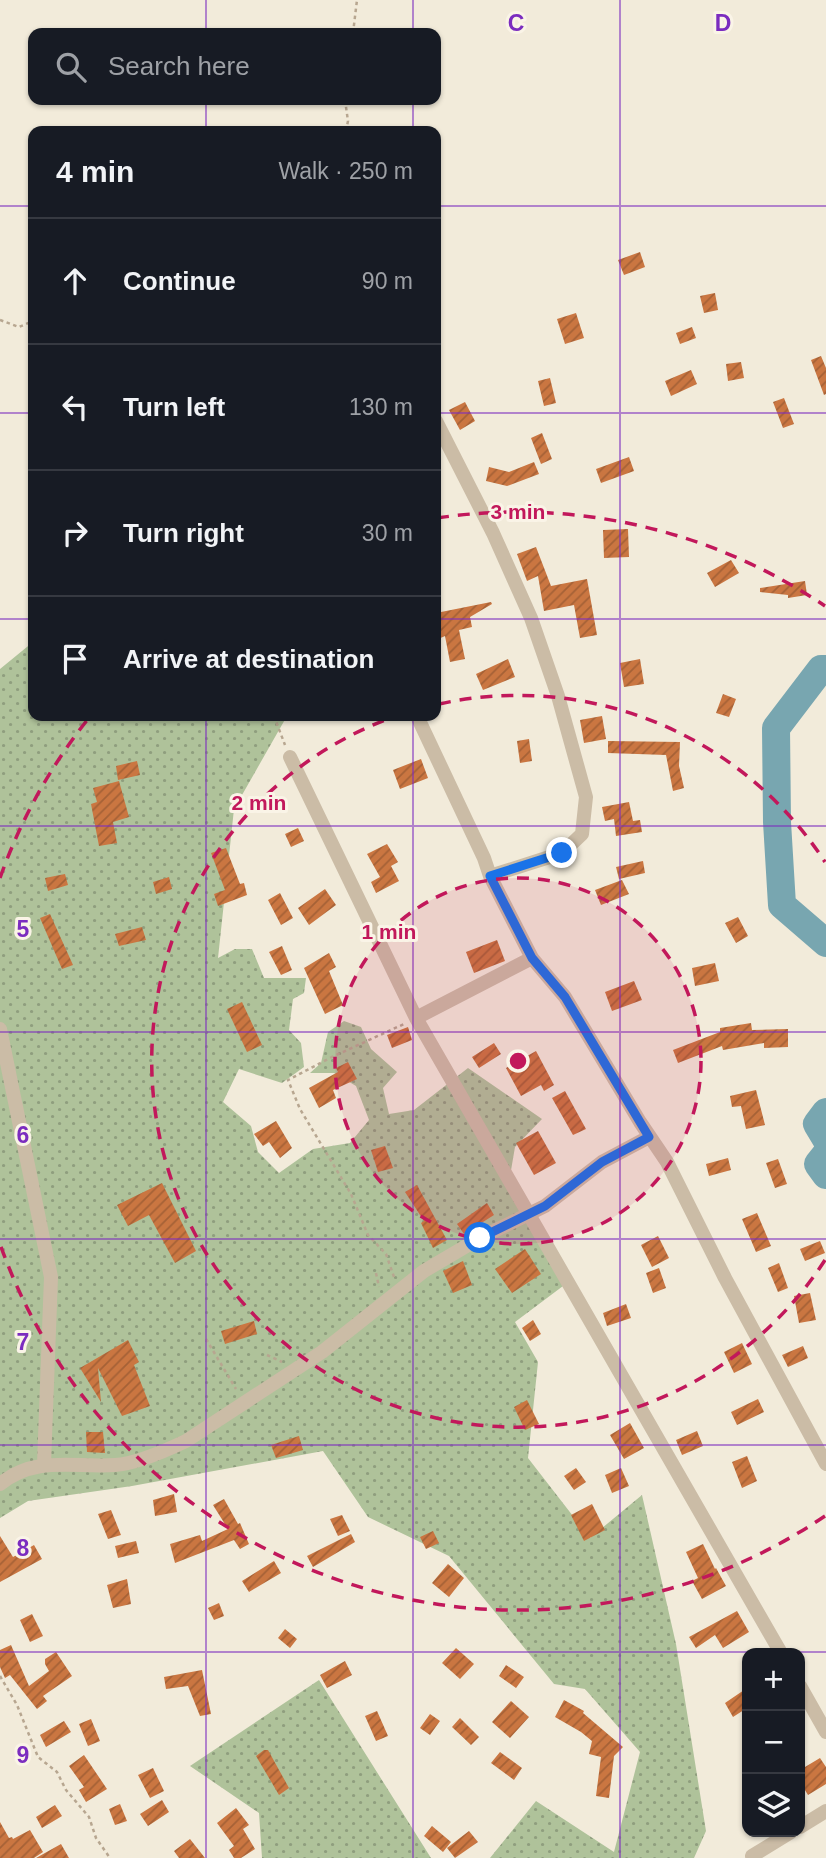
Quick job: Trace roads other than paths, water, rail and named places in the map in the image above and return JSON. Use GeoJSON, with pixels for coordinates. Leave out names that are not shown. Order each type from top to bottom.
{"type":"FeatureCollection","features":[{"type":"Feature","properties":{"kind":"street"},"geometry":{"type":"LineString","coordinates":[[441,431],[531,618],[558,696],[586,797],[584,828],[579,839],[558,855],[490,876]]}},
{"type":"Feature","properties":{"kind":"street"},"geometry":{"type":"LineString","coordinates":[[419,721],[490,876],[532,958],[565,997],[649,1137],[667,1162],[725,1278],[826,1464]]}},
{"type":"Feature","properties":{"kind":"street"},"geometry":{"type":"LineString","coordinates":[[290,757],[416,1018],[778,1648]]}},
{"type":"Feature","properties":{"kind":"street"},"geometry":{"type":"LineString","coordinates":[[416,1018],[532,958]]}},
{"type":"Feature","properties":{"kind":"street"},"geometry":{"type":"LineString","coordinates":[[0,1029],[51,1277],[44,1464]]}},
{"type":"Feature","properties":{"kind":"street"},"geometry":{"type":"LineString","coordinates":[[0,1484],[44,1464],[117,1465],[169,1449],[245,1404],[322,1352],[424,1271],[480,1238],[545,1206],[602,1162],[649,1137]]}},
{"type":"Feature","properties":{"kind":"street"},"geometry":{"type":"LineString","coordinates":[[805,1695],[826,1732]]}},
{"type":"Feature","properties":{"kind":"street"},"geometry":{"type":"LineString","coordinates":[[805,1824],[826,1811]]}},
{"type":"Feature","properties":{"kind":"street"},"geometry":{"type":"LineString","coordinates":[[752,1856],[783,1837]]}},
{"type":"Feature","properties":{"kind":"waterway"},"geometry":{"type":"LineString","coordinates":[[826,669],[821,669],[776,728],[777,822],[782,905],[826,943]]}},
{"type":"Feature","properties":{"kind":"waterway"},"geometry":{"type":"LineString","coordinates":[[826,1112],[817,1124],[826,1139]]}},
{"type":"Feature","properties":{"kind":"waterway"},"geometry":{"type":"LineString","coordinates":[[826,1154],[818,1164],[826,1175]]}}]}
